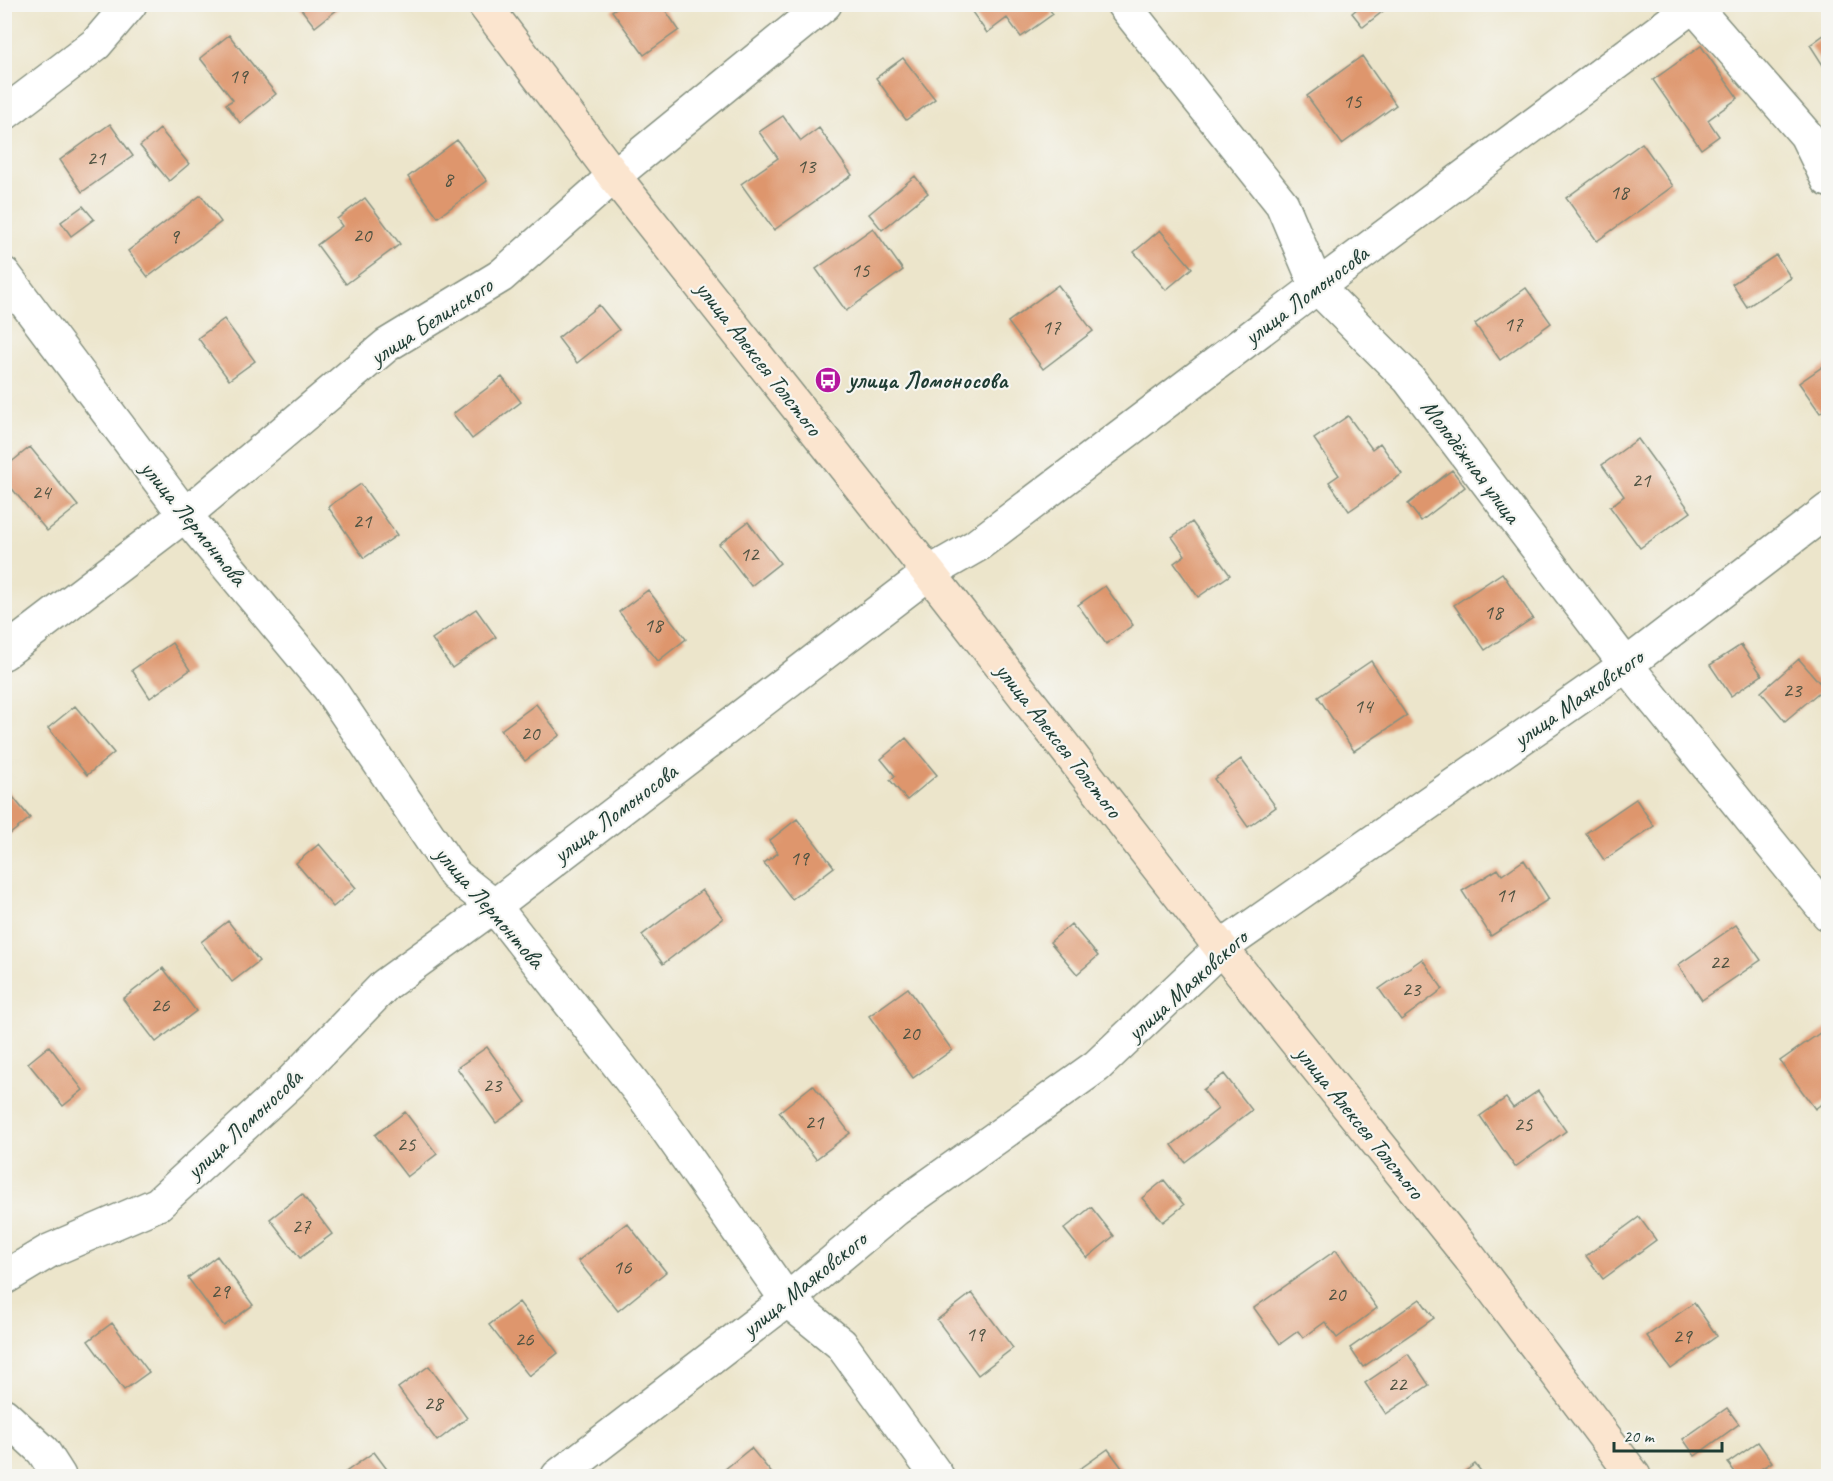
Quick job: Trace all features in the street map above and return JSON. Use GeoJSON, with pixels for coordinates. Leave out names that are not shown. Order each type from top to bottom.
{"type":"FeatureCollection","features":[{"type":"Feature","properties":{"kind":"street"},"geometry":{"type":"LineString","coordinates":[[4,114],[96,44],[130,4]]}},
{"type":"Feature","properties":{"kind":"street","name":"улица Алексея Толстого"},"geometry":{"type":"LineString","coordinates":[[484,4],[614,176],[929,573],[1221,948],[1470,1258],[1634,1476]]}},
{"type":"Feature","properties":{"kind":"street","name":"улица Белинского"},"geometry":{"type":"LineString","coordinates":[[4,653],[185,515],[387,345],[501,276],[614,176],[825,4]]}},
{"type":"Feature","properties":{"kind":"street","name":"Молодёжная улица"},"geometry":{"type":"LineString","coordinates":[[1123,4],[1282,204],[1317,287],[1409,379],[1626,665],[1828,914]]}},
{"type":"Feature","properties":{"kind":"street"},"geometry":{"type":"LineString","coordinates":[[1694,5],[1806,135],[1828,180]]}},
{"type":"Feature","properties":{"kind":"street","name":"улица Ломоносова"},"geometry":{"type":"LineString","coordinates":[[4,1278],[49,1251],[158,1204],[291,1082],[385,985],[494,906],[929,573],[976,546],[1694,5]]}},
{"type":"Feature","properties":{"kind":"street","name":"улица Лермонтова"},"geometry":{"type":"LineString","coordinates":[[4,274],[185,515],[329,688],[455,875],[494,906],[647,1101],[787,1300],[841,1344],[937,1476]]}},
{"type":"Feature","properties":{"kind":"street","name":"улица Маяковского"},"geometry":{"type":"LineString","coordinates":[[558,1476],[787,1300],[896,1209],[1097,1065],[1221,948],[1626,665],[1828,510]]}},
{"type":"Feature","properties":{"kind":"street"},"geometry":{"type":"LineString","coordinates":[[4,1415],[43,1451],[59,1476]]}},
{"type":"Feature","properties":{"kind":"building"},"geometry":{"type":"Polygon","coordinates":[[[622,4],[661,4],[679,30],[644,55],[612,11],[622,4]]]}},
{"type":"Feature","properties":{"kind":"building"},"geometry":{"type":"Polygon","coordinates":[[[983,4],[1045,4],[1053,14],[1021,37],[1007,18],[987,33],[972,12],[983,4]]]}},
{"type":"Feature","properties":{"kind":"building"},"geometry":{"type":"Polygon","coordinates":[[[1363,4],[1392,4],[1363,27],[1352,13],[1363,4]]]}},
{"type":"Feature","properties":{"kind":"building"},"geometry":{"type":"Polygon","coordinates":[[[298,5],[343,5],[315,27],[298,5]]]}},
{"type":"Feature","properties":{"kind":"building"},"geometry":{"type":"Polygon","coordinates":[[[1828,32],[1828,73],[1810,45],[1828,32]]]}},
{"type":"Feature","properties":{"kind":"building"},"geometry":{"type":"Polygon","coordinates":[[[229,35],[276,94],[240,123],[226,104],[233,100],[200,58],[229,35]]]}},
{"type":"Feature","properties":{"kind":"building"},"geometry":{"type":"Polygon","coordinates":[[[1701,46],[1738,98],[1708,120],[1719,136],[1701,149],[1653,80],[1701,46]]]}},
{"type":"Feature","properties":{"kind":"building"},"geometry":{"type":"Polygon","coordinates":[[[1362,56],[1396,105],[1342,144],[1307,96],[1362,56]]]}},
{"type":"Feature","properties":{"kind":"building"},"geometry":{"type":"Polygon","coordinates":[[[903,58],[935,99],[906,120],[876,78],[903,58]]]}},
{"type":"Feature","properties":{"kind":"building"},"geometry":{"type":"Polygon","coordinates":[[[783,116],[801,141],[819,128],[852,175],[774,230],[741,184],[778,158],[759,132],[783,116]]]}},
{"type":"Feature","properties":{"kind":"building"},"geometry":{"type":"Polygon","coordinates":[[[110,124],[133,156],[82,192],[60,160],[110,124]]]}},
{"type":"Feature","properties":{"kind":"building"},"geometry":{"type":"Polygon","coordinates":[[[160,129],[189,164],[169,181],[140,146],[160,129]]]}},
{"type":"Feature","properties":{"kind":"building"},"geometry":{"type":"Polygon","coordinates":[[[457,140],[487,181],[438,217],[408,177],[457,140]]]}},
{"type":"Feature","properties":{"kind":"building"},"geometry":{"type":"Polygon","coordinates":[[[1642,143],[1673,186],[1597,241],[1566,198],[1642,143]]]}},
{"type":"Feature","properties":{"kind":"building"},"geometry":{"type":"Polygon","coordinates":[[[915,176],[928,193],[882,230],[869,214],[915,176]]]}},
{"type":"Feature","properties":{"kind":"building"},"geometry":{"type":"Polygon","coordinates":[[[201,195],[221,222],[148,277],[128,251],[201,195]]]}},
{"type":"Feature","properties":{"kind":"building"},"geometry":{"type":"Polygon","coordinates":[[[365,198],[400,244],[346,284],[317,245],[342,226],[337,219],[365,198]]]}},
{"type":"Feature","properties":{"kind":"building"},"geometry":{"type":"Polygon","coordinates":[[[83,206],[94,219],[71,236],[61,222],[83,206]]]}},
{"type":"Feature","properties":{"kind":"building"},"geometry":{"type":"Polygon","coordinates":[[[873,228],[903,270],[846,311],[816,269],[873,228]]]}},
{"type":"Feature","properties":{"kind":"building"},"geometry":{"type":"Polygon","coordinates":[[[1160,230],[1192,268],[1166,290],[1134,252],[1160,230]]]}},
{"type":"Feature","properties":{"kind":"building"},"geometry":{"type":"Polygon","coordinates":[[[1776,255],[1791,278],[1747,307],[1732,284],[1776,255]]]}},
{"type":"Feature","properties":{"kind":"building"},"geometry":{"type":"Polygon","coordinates":[[[1058,285],[1093,331],[1043,369],[1008,322],[1058,285]]]}},
{"type":"Feature","properties":{"kind":"building"},"geometry":{"type":"Polygon","coordinates":[[[1526,288],[1551,323],[1500,360],[1475,324],[1526,288]]]}},
{"type":"Feature","properties":{"kind":"building"},"geometry":{"type":"Polygon","coordinates":[[[599,305],[619,330],[577,363],[558,338],[599,305]]]}},
{"type":"Feature","properties":{"kind":"building"},"geometry":{"type":"Polygon","coordinates":[[[224,319],[255,361],[229,380],[198,338],[224,319]]]}},
{"type":"Feature","properties":{"kind":"building"},"geometry":{"type":"Polygon","coordinates":[[[1828,363],[1828,407],[1820,413],[1799,383],[1828,363]]]}},
{"type":"Feature","properties":{"kind":"building"},"geometry":{"type":"Polygon","coordinates":[[[502,377],[521,402],[472,439],[453,414],[502,377]]]}},
{"type":"Feature","properties":{"kind":"building"},"geometry":{"type":"Polygon","coordinates":[[[1348,416],[1372,449],[1380,443],[1402,474],[1349,511],[1329,482],[1339,475],[1314,439],[1348,416]]]}},
{"type":"Feature","properties":{"kind":"building"},"geometry":{"type":"Polygon","coordinates":[[[1638,439],[1691,512],[1640,548],[1610,507],[1624,496],[1602,465],[1638,439]]]}},
{"type":"Feature","properties":{"kind":"building"},"geometry":{"type":"Polygon","coordinates":[[[30,447],[78,506],[47,531],[4,479],[4,468],[30,447]]]}},
{"type":"Feature","properties":{"kind":"building"},"geometry":{"type":"Polygon","coordinates":[[[1452,470],[1465,487],[1421,521],[1408,504],[1452,470]]]}},
{"type":"Feature","properties":{"kind":"building"},"geometry":{"type":"Polygon","coordinates":[[[361,484],[397,535],[364,558],[328,507],[361,484]]]}},
{"type":"Feature","properties":{"kind":"building"},"geometry":{"type":"Polygon","coordinates":[[[748,522],[780,563],[751,586],[719,544],[748,522]]]}},
{"type":"Feature","properties":{"kind":"building"},"geometry":{"type":"Polygon","coordinates":[[[1192,522],[1230,575],[1198,597],[1174,563],[1185,555],[1172,537],[1192,522]]]}},
{"type":"Feature","properties":{"kind":"building"},"geometry":{"type":"Polygon","coordinates":[[[1502,573],[1533,618],[1485,650],[1454,605],[1502,573]]]}},
{"type":"Feature","properties":{"kind":"building"},"geometry":{"type":"Polygon","coordinates":[[[1105,586],[1133,625],[1106,644],[1078,605],[1105,586]]]}},
{"type":"Feature","properties":{"kind":"building"},"geometry":{"type":"Polygon","coordinates":[[[648,590],[686,639],[658,661],[619,612],[648,590]]]}},
{"type":"Feature","properties":{"kind":"building"},"geometry":{"type":"Polygon","coordinates":[[[476,609],[496,637],[452,668],[432,639],[476,609]]]}},
{"type":"Feature","properties":{"kind":"building"},"geometry":{"type":"Polygon","coordinates":[[[172,643],[190,670],[150,698],[132,670],[172,643]]]}},
{"type":"Feature","properties":{"kind":"building"},"geometry":{"type":"Polygon","coordinates":[[[1741,645],[1762,675],[1731,696],[1710,665],[1741,645]]]}},
{"type":"Feature","properties":{"kind":"building"},"geometry":{"type":"Polygon","coordinates":[[[1799,659],[1824,688],[1785,721],[1761,692],[1799,659]]]}},
{"type":"Feature","properties":{"kind":"building"},"geometry":{"type":"Polygon","coordinates":[[[1371,661],[1407,716],[1354,751],[1318,697],[1371,661]]]}},
{"type":"Feature","properties":{"kind":"building"},"geometry":{"type":"Polygon","coordinates":[[[536,704],[560,735],[525,761],[501,730],[536,704]]]}},
{"type":"Feature","properties":{"kind":"building"},"geometry":{"type":"Polygon","coordinates":[[[75,706],[114,753],[87,775],[48,728],[75,706]]]}},
{"type":"Feature","properties":{"kind":"building"},"geometry":{"type":"Polygon","coordinates":[[[906,738],[937,775],[907,800],[890,780],[895,776],[881,759],[906,738]]]}},
{"type":"Feature","properties":{"kind":"building"},"geometry":{"type":"Polygon","coordinates":[[[1241,759],[1276,807],[1248,827],[1214,779],[1241,759]]]}},
{"type":"Feature","properties":{"kind":"building"},"geometry":{"type":"Polygon","coordinates":[[[4,786],[30,818],[4,839],[4,786]]]}},
{"type":"Feature","properties":{"kind":"building"},"geometry":{"type":"Polygon","coordinates":[[[1636,799],[1654,826],[1604,860],[1586,833],[1636,799]]]}},
{"type":"Feature","properties":{"kind":"building"},"geometry":{"type":"Polygon","coordinates":[[[797,819],[834,867],[792,899],[764,863],[778,853],[769,841],[797,819]]]}},
{"type":"Feature","properties":{"kind":"building"},"geometry":{"type":"Polygon","coordinates":[[[319,844],[356,888],[333,907],[296,863],[319,844]]]}},
{"type":"Feature","properties":{"kind":"building"},"geometry":{"type":"Polygon","coordinates":[[[1524,860],[1549,899],[1491,936],[1462,891],[1498,869],[1502,875],[1524,860]]]}},
{"type":"Feature","properties":{"kind":"building"},"geometry":{"type":"Polygon","coordinates":[[[702,890],[723,918],[663,964],[642,935],[702,890]]]}},
{"type":"Feature","properties":{"kind":"building"},"geometry":{"type":"Polygon","coordinates":[[[228,921],[259,961],[232,982],[201,942],[228,921]]]}},
{"type":"Feature","properties":{"kind":"building"},"geometry":{"type":"Polygon","coordinates":[[[1071,924],[1098,956],[1077,974],[1050,942],[1071,924]]]}},
{"type":"Feature","properties":{"kind":"building"},"geometry":{"type":"Polygon","coordinates":[[[1736,925],[1761,960],[1702,1000],[1678,965],[1736,925]]]}},
{"type":"Feature","properties":{"kind":"building"},"geometry":{"type":"Polygon","coordinates":[[[1422,959],[1443,989],[1401,1020],[1379,989],[1422,959]]]}},
{"type":"Feature","properties":{"kind":"building"},"geometry":{"type":"Polygon","coordinates":[[[163,968],[196,1011],[156,1042],[123,999],[163,968]]]}},
{"type":"Feature","properties":{"kind":"building"},"geometry":{"type":"Polygon","coordinates":[[[908,988],[952,1050],[913,1078],[869,1016],[908,988]]]}},
{"type":"Feature","properties":{"kind":"building"},"geometry":{"type":"Polygon","coordinates":[[[1827,1028],[1828,1099],[1815,1109],[1780,1061],[1827,1028]]]}},
{"type":"Feature","properties":{"kind":"building"},"geometry":{"type":"Polygon","coordinates":[[[49,1046],[83,1090],[63,1106],[28,1063],[49,1046]]]}},
{"type":"Feature","properties":{"kind":"building"},"geometry":{"type":"Polygon","coordinates":[[[487,1047],[526,1102],[496,1123],[457,1068],[487,1047]]]}},
{"type":"Feature","properties":{"kind":"building"},"geometry":{"type":"Polygon","coordinates":[[[1224,1074],[1252,1110],[1185,1162],[1172,1145],[1218,1109],[1203,1090],[1224,1074]]]}},
{"type":"Feature","properties":{"kind":"building"},"geometry":{"type":"Polygon","coordinates":[[[813,1085],[850,1133],[816,1159],[779,1112],[813,1085]]]}},
{"type":"Feature","properties":{"kind":"building"},"geometry":{"type":"Polygon","coordinates":[[[1538,1091],[1566,1131],[1515,1167],[1480,1116],[1506,1098],[1513,1108],[1538,1091]]]}},
{"type":"Feature","properties":{"kind":"building"},"geometry":{"type":"Polygon","coordinates":[[[405,1112],[437,1154],[407,1177],[375,1135],[405,1112]]]}},
{"type":"Feature","properties":{"kind":"building"},"geometry":{"type":"Polygon","coordinates":[[[1164,1180],[1184,1205],[1163,1222],[1142,1198],[1164,1180]]]}},
{"type":"Feature","properties":{"kind":"building"},"geometry":{"type":"Polygon","coordinates":[[[302,1194],[332,1234],[300,1258],[270,1219],[302,1194]]]}},
{"type":"Feature","properties":{"kind":"building"},"geometry":{"type":"Polygon","coordinates":[[[1091,1207],[1114,1236],[1087,1258],[1064,1229],[1091,1207]]]}},
{"type":"Feature","properties":{"kind":"building"},"geometry":{"type":"Polygon","coordinates":[[[1639,1217],[1656,1240],[1603,1279],[1586,1256],[1639,1217]]]}},
{"type":"Feature","properties":{"kind":"building"},"geometry":{"type":"Polygon","coordinates":[[[627,1223],[666,1272],[618,1311],[578,1261],[627,1223]]]}},
{"type":"Feature","properties":{"kind":"building"},"geometry":{"type":"Polygon","coordinates":[[[1336,1250],[1377,1308],[1337,1338],[1325,1322],[1303,1338],[1298,1331],[1280,1344],[1254,1308],[1336,1250]]]}},
{"type":"Feature","properties":{"kind":"building"},"geometry":{"type":"Polygon","coordinates":[[[217,1256],[253,1305],[224,1326],[188,1278],[217,1256]]]}},
{"type":"Feature","properties":{"kind":"building"},"geometry":{"type":"Polygon","coordinates":[[[972,1293],[1013,1348],[978,1375],[937,1320],[972,1293]]]}},
{"type":"Feature","properties":{"kind":"building"},"geometry":{"type":"Polygon","coordinates":[[[1420,1299],[1434,1318],[1363,1367],[1350,1348],[1420,1299]]]}},
{"type":"Feature","properties":{"kind":"building"},"geometry":{"type":"Polygon","coordinates":[[[519,1302],[558,1353],[529,1376],[489,1325],[519,1302]]]}},
{"type":"Feature","properties":{"kind":"building"},"geometry":{"type":"Polygon","coordinates":[[[1694,1303],[1717,1336],[1671,1369],[1647,1336],[1694,1303]]]}},
{"type":"Feature","properties":{"kind":"building"},"geometry":{"type":"Polygon","coordinates":[[[112,1323],[149,1372],[124,1390],[88,1341],[112,1323]]]}},
{"type":"Feature","properties":{"kind":"building"},"geometry":{"type":"Polygon","coordinates":[[[1408,1354],[1429,1385],[1386,1414],[1365,1383],[1408,1354]]]}},
{"type":"Feature","properties":{"kind":"building"},"geometry":{"type":"Polygon","coordinates":[[[429,1366],[467,1418],[437,1441],[398,1388],[429,1366]]]}},
{"type":"Feature","properties":{"kind":"building"},"geometry":{"type":"Polygon","coordinates":[[[1727,1408],[1739,1424],[1695,1456],[1683,1439],[1727,1408]]]}},
{"type":"Feature","properties":{"kind":"building"},"geometry":{"type":"Polygon","coordinates":[[[1758,1442],[1772,1462],[1750,1476],[1738,1476],[1728,1463],[1758,1442]]]}},
{"type":"Feature","properties":{"kind":"building"},"geometry":{"type":"Polygon","coordinates":[[[751,1448],[774,1476],[730,1476],[724,1470],[751,1448]]]}},
{"type":"Feature","properties":{"kind":"building"},"geometry":{"type":"Polygon","coordinates":[[[1108,1449],[1128,1476],[1070,1476],[1108,1449]]]}},
{"type":"Feature","properties":{"kind":"building"},"geometry":{"type":"Polygon","coordinates":[[[374,1452],[392,1476],[340,1476],[374,1452]]]}},
{"type":"Feature","properties":{"kind":"building"},"geometry":{"type":"Polygon","coordinates":[[[1475,1464],[1485,1476],[1459,1476],[1475,1464]]]}},
{"type":"Feature","properties":{"kind":"place","name":"улица Ломоносова"},"geometry":{"type":"Point","coordinates":[828,380]}}]}
